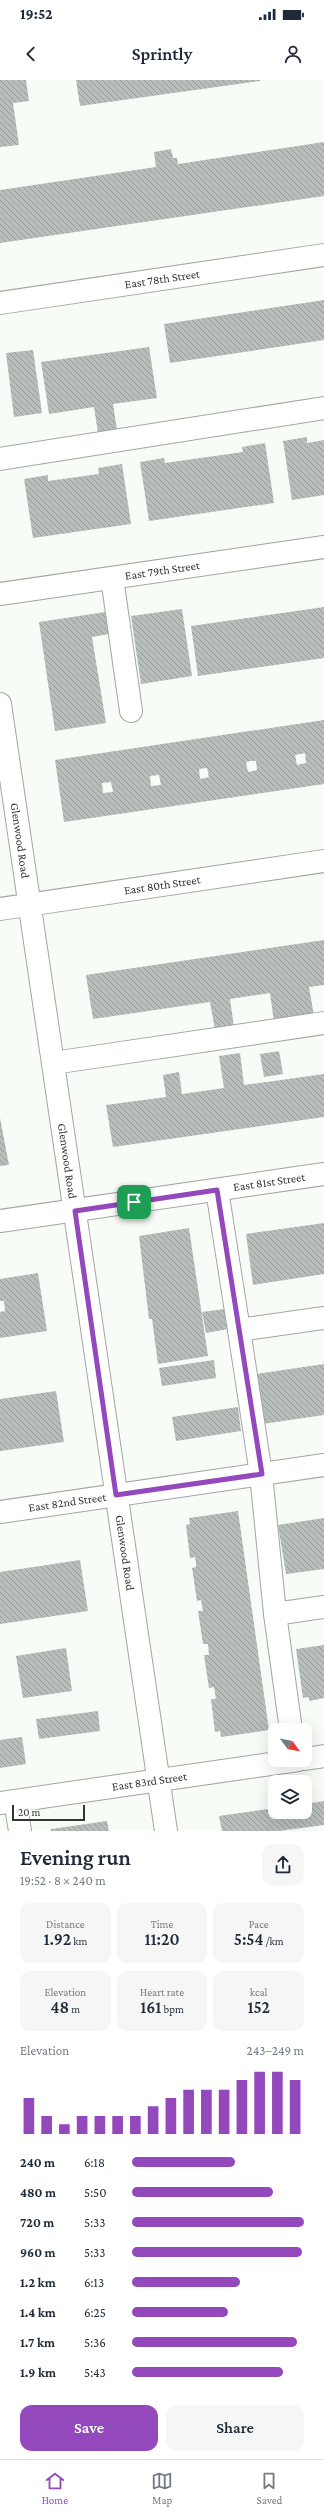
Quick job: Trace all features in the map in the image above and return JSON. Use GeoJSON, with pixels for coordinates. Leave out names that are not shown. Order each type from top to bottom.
{"type":"FeatureCollection","features":[{"type":"Feature","properties":{"kind":"street","name":"East 78th Street"},"geometry":{"type":"LineString","coordinates":[[0,303],[324,256]]}},
{"type":"Feature","properties":{"kind":"street"},"geometry":{"type":"LineString","coordinates":[[0,459],[324,408]]}},
{"type":"Feature","properties":{"kind":"street","name":"East 79th Street"},"geometry":{"type":"LineString","coordinates":[[0,594],[324,547]]}},
{"type":"Feature","properties":{"kind":"street"},"geometry":{"type":"LineString","coordinates":[[112,578],[131,711]]}},
{"type":"Feature","properties":{"kind":"street","name":"Glenwood Road"},"geometry":{"type":"LineString","coordinates":[[0,704],[4,752],[30,904],[166,1831]]}},
{"type":"Feature","properties":{"kind":"street","name":"East 80th Street"},"geometry":{"type":"LineString","coordinates":[[0,908],[324,861]]}},
{"type":"Feature","properties":{"kind":"street"},"geometry":{"type":"LineString","coordinates":[[53,1063],[324,1023]]}},
{"type":"Feature","properties":{"kind":"street","name":"East 81st Street"},"geometry":{"type":"LineString","coordinates":[[0,1221],[324,1174]]}},
{"type":"Feature","properties":{"kind":"street"},"geometry":{"type":"LineString","coordinates":[[217,1190],[262,1474],[275,1614],[290,1723]]}},
{"type":"Feature","properties":{"kind":"street"},"geometry":{"type":"LineString","coordinates":[[239,1330],[324,1318]]}},
{"type":"Feature","properties":{"kind":"street","name":"East 82nd Street"},"geometry":{"type":"LineString","coordinates":[[0,1512],[324,1465]]}},
{"type":"Feature","properties":{"kind":"street"},"geometry":{"type":"LineString","coordinates":[[275,1614],[324,1607]]}},
{"type":"Feature","properties":{"kind":"street"},"geometry":{"type":"LineString","coordinates":[[312,1758],[324,1756]]}},
{"type":"Feature","properties":{"kind":"street","name":"East 83rd Street"},"geometry":{"type":"LineString","coordinates":[[7,1802],[268,1764]]}},
{"type":"Feature","properties":{"kind":"street"},"geometry":{"type":"LineString","coordinates":[[7,1802],[20,1831]]}},
{"type":"Feature","properties":{"kind":"building"},"geometry":{"type":"Polygon","coordinates":[[[0,80],[26,80],[29,101],[13,103],[19,145],[0,147],[0,80]]]}},
{"type":"Feature","properties":{"kind":"building"},"geometry":{"type":"Polygon","coordinates":[[[76,80],[260,80],[260,81],[80,106],[76,80]]]}},
{"type":"Feature","properties":{"kind":"building"},"geometry":{"type":"Polygon","coordinates":[[[324,142],[324,196],[0,243],[0,190],[156,167],[154,152],[171,149],[173,158],[177,158],[178,164],[324,142]]]}},
{"type":"Feature","properties":{"kind":"building"},"geometry":{"type":"Polygon","coordinates":[[[324,300],[324,340],[170,363],[164,324],[324,300]]]}},
{"type":"Feature","properties":{"kind":"building"},"geometry":{"type":"Polygon","coordinates":[[[149,347],[157,398],[113,404],[117,430],[98,433],[94,407],[49,414],[41,362],[149,347]]]}},
{"type":"Feature","properties":{"kind":"building"},"geometry":{"type":"Polygon","coordinates":[[[33,350],[42,413],[14,417],[6,353],[33,350]]]}},
{"type":"Feature","properties":{"kind":"building"},"geometry":{"type":"Polygon","coordinates":[[[307,437],[307,443],[324,440],[324,495],[292,500],[283,441],[307,437]]]}},
{"type":"Feature","properties":{"kind":"building"},"geometry":{"type":"Polygon","coordinates":[[[265,443],[274,503],[149,521],[140,462],[164,458],[165,463],[243,452],[242,447],[265,443]]]}},
{"type":"Feature","properties":{"kind":"building"},"geometry":{"type":"Polygon","coordinates":[[[122,464],[131,524],[33,538],[24,479],[48,475],[48,481],[99,474],[98,468],[122,464]]]}},
{"type":"Feature","properties":{"kind":"building"},"geometry":{"type":"Polygon","coordinates":[[[324,607],[324,658],[198,676],[191,626],[324,607]]]}},
{"type":"Feature","properties":{"kind":"building"},"geometry":{"type":"Polygon","coordinates":[[[182,609],[192,676],[141,684],[131,616],[182,609]]]}},
{"type":"Feature","properties":{"kind":"building"},"geometry":{"type":"Polygon","coordinates":[[[112,611],[115,633],[92,637],[106,723],[55,731],[39,622],[112,611]]]}},
{"type":"Feature","properties":{"kind":"building"},"geometry":{"type":"Polygon","coordinates":[[[324,720],[324,784],[64,822],[55,760],[324,720]],[[305,753],[295,755],[297,765],[306,763],[305,753]],[[256,761],[246,762],[248,772],[257,770],[256,761]],[[207,768],[199,769],[200,779],[209,777],[207,768]],[[159,775],[150,776],[151,786],[161,785],[159,775]],[[111,782],[102,783],[103,793],[113,792],[111,782]]]}},
{"type":"Feature","properties":{"kind":"building"},"geometry":{"type":"Polygon","coordinates":[[[324,940],[324,985],[309,987],[314,1016],[274,1022],[270,993],[230,999],[234,1027],[215,1030],[210,1002],[93,1019],[86,975],[324,940]]]}},
{"type":"Feature","properties":{"kind":"building"},"geometry":{"type":"Polygon","coordinates":[[[279,1051],[283,1074],[264,1077],[260,1054],[279,1051]]]}},
{"type":"Feature","properties":{"kind":"building"},"geometry":{"type":"Polygon","coordinates":[[[240,1053],[244,1085],[324,1074],[324,1117],[113,1147],[106,1105],[166,1097],[163,1075],[179,1072],[182,1094],[224,1088],[219,1056],[240,1053]]]}},
{"type":"Feature","properties":{"kind":"building"},"geometry":{"type":"Polygon","coordinates":[[[0,1118],[9,1165],[0,1166],[0,1118]]]}},
{"type":"Feature","properties":{"kind":"building"},"geometry":{"type":"Polygon","coordinates":[[[324,1223],[324,1274],[253,1285],[246,1234],[324,1223]]]}},
{"type":"Feature","properties":{"kind":"building"},"geometry":{"type":"Polygon","coordinates":[[[189,1228],[208,1356],[158,1364],[152,1319],[149,1319],[139,1236],[189,1228]]]}},
{"type":"Feature","properties":{"kind":"building"},"geometry":{"type":"Polygon","coordinates":[[[38,1273],[47,1331],[0,1338],[0,1312],[5,1311],[4,1301],[0,1301],[0,1279],[38,1273]]]}},
{"type":"Feature","properties":{"kind":"building"},"geometry":{"type":"Polygon","coordinates":[[[225,1309],[228,1329],[206,1333],[202,1312],[225,1309]]]}},
{"type":"Feature","properties":{"kind":"building"},"geometry":{"type":"Polygon","coordinates":[[[214,1360],[216,1378],[162,1386],[159,1368],[214,1360]]]}},
{"type":"Feature","properties":{"kind":"building"},"geometry":{"type":"Polygon","coordinates":[[[324,1364],[324,1415],[263,1424],[256,1374],[324,1364]]]}},
{"type":"Feature","properties":{"kind":"building"},"geometry":{"type":"Polygon","coordinates":[[[56,1391],[64,1442],[0,1451],[0,1399],[56,1391]]]}},
{"type":"Feature","properties":{"kind":"building"},"geometry":{"type":"Polygon","coordinates":[[[238,1407],[241,1431],[176,1441],[172,1417],[238,1407]]]}},
{"type":"Feature","properties":{"kind":"building"},"geometry":{"type":"Polygon","coordinates":[[[238,1511],[268,1730],[221,1737],[220,1731],[215,1732],[211,1699],[216,1699],[214,1687],[209,1688],[204,1655],[209,1655],[208,1644],[203,1644],[198,1611],[203,1611],[201,1600],[197,1601],[192,1568],[196,1567],[195,1557],[190,1558],[186,1525],[190,1524],[189,1518],[238,1511]]]}},
{"type":"Feature","properties":{"kind":"building"},"geometry":{"type":"Polygon","coordinates":[[[324,1518],[324,1569],[286,1574],[278,1525],[324,1518]]]}},
{"type":"Feature","properties":{"kind":"building"},"geometry":{"type":"Polygon","coordinates":[[[80,1560],[88,1611],[0,1624],[0,1572],[80,1560]]]}},
{"type":"Feature","properties":{"kind":"building"},"geometry":{"type":"Polygon","coordinates":[[[324,1645],[324,1698],[309,1701],[309,1697],[303,1698],[296,1649],[324,1645]]]}},
{"type":"Feature","properties":{"kind":"building"},"geometry":{"type":"Polygon","coordinates":[[[66,1648],[72,1691],[23,1698],[16,1656],[66,1648]]]}},
{"type":"Feature","properties":{"kind":"building"},"geometry":{"type":"Polygon","coordinates":[[[98,1711],[100,1731],[39,1739],[36,1719],[98,1711]]]}},
{"type":"Feature","properties":{"kind":"building"},"geometry":{"type":"Polygon","coordinates":[[[22,1737],[26,1764],[0,1768],[0,1740],[22,1737]]]}},
{"type":"Feature","properties":{"kind":"building"},"geometry":{"type":"Polygon","coordinates":[[[324,1801],[324,1825],[279,1831],[222,1831],[219,1816],[268,1809],[268,1819],[312,1819],[312,1803],[324,1801]]]}},
{"type":"Feature","properties":{"kind":"building"},"geometry":{"type":"Polygon","coordinates":[[[107,1821],[109,1831],[51,1831],[51,1829],[107,1821]]]}},
{"type":"Feature","properties":{"kind":"route"},"geometry":{"type":"LineString","coordinates":[[217,1190],[262,1474],[116,1495],[75,1211],[134,1202],[217,1190]]}}]}
